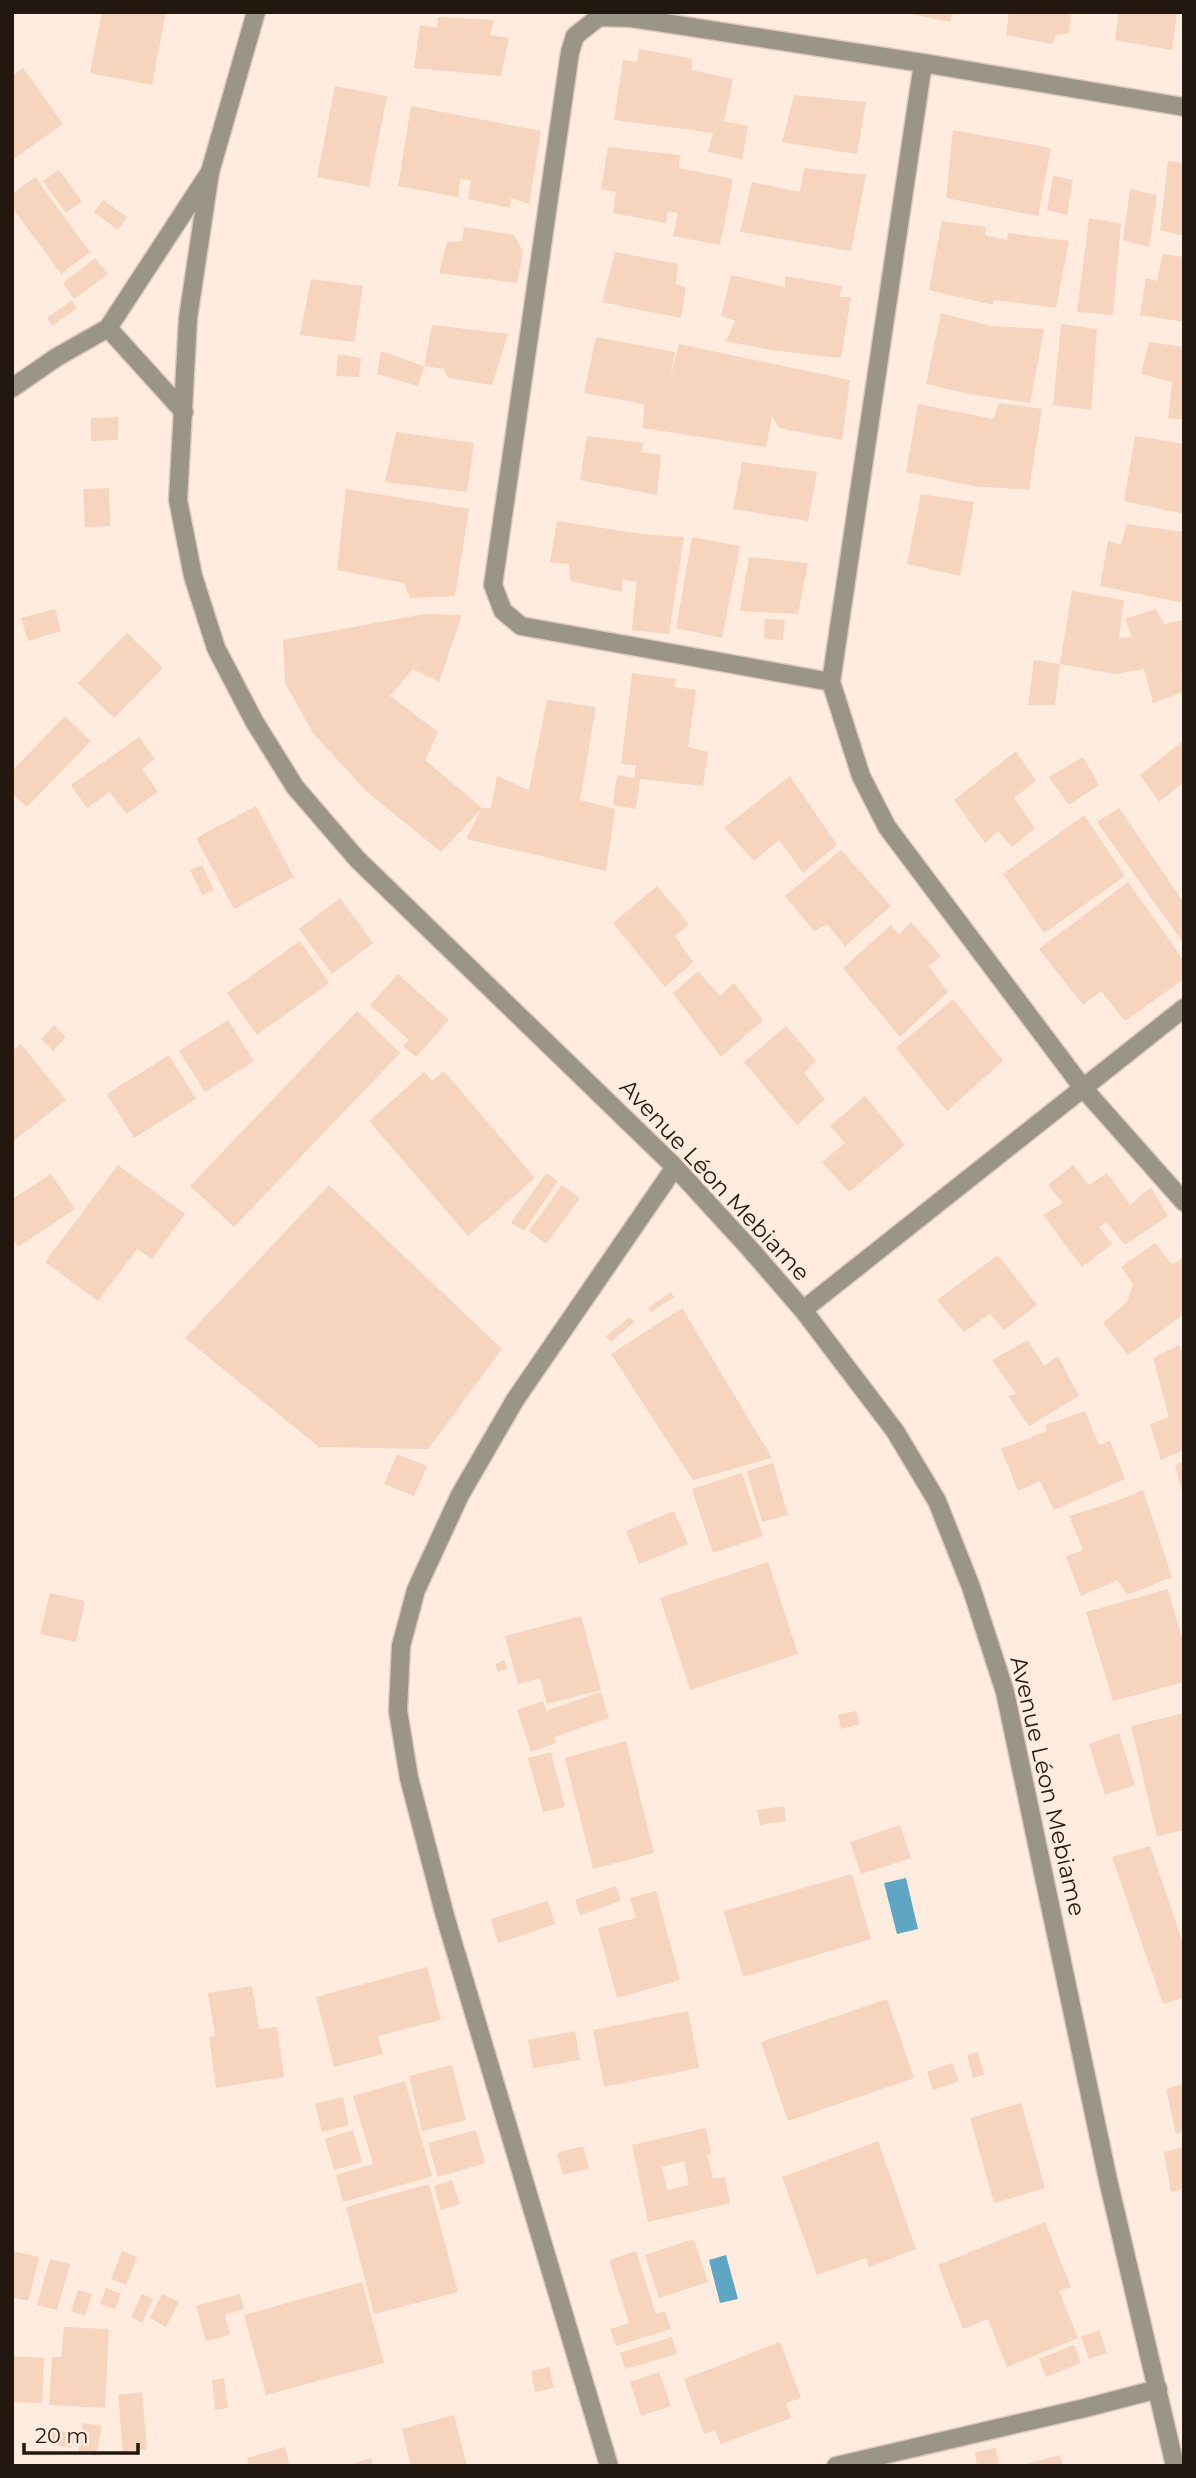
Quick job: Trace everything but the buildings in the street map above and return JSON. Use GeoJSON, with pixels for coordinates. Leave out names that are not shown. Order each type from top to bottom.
{"type":"FeatureCollection","features":[{"type":"Feature","properties":{"kind":"street","name":"Avenue Léon Mebiame"},"geometry":{"type":"LineString","coordinates":[[256,12],[210,172],[188,318],[178,500],[193,576],[216,648],[254,722],[295,787],[357,859],[675,1167],[803,1310],[895,1431],[937,1502],[971,1587],[1005,1692],[1108,2180],[1175,2466]]}},
{"type":"Feature","properties":{"kind":"street"},"geometry":{"type":"LineString","coordinates":[[831,682],[522,626],[503,611],[493,585],[570,52],[575,36],[599,17],[621,18],[923,63],[1184,107]]}},
{"type":"Feature","properties":{"kind":"street"},"geometry":{"type":"LineString","coordinates":[[923,63],[831,682],[860,776],[887,827],[1083,1088],[1184,1202]]}},
{"type":"Feature","properties":{"kind":"street"},"geometry":{"type":"LineString","coordinates":[[12,388],[57,356],[108,328],[210,172]]}},
{"type":"Feature","properties":{"kind":"street"},"geometry":{"type":"LineString","coordinates":[[108,328],[184,412]]}},
{"type":"Feature","properties":{"kind":"street"},"geometry":{"type":"LineString","coordinates":[[803,1310],[1184,1008]]}},
{"type":"Feature","properties":{"kind":"street"},"geometry":{"type":"LineString","coordinates":[[609,2466],[445,1916],[409,1778],[398,1711],[401,1646],[416,1590],[460,1495],[515,1400],[675,1167]]}},
{"type":"Feature","properties":{"kind":"street"},"geometry":{"type":"LineString","coordinates":[[836,2466],[1158,2389]]}},
{"type":"Feature","properties":{"kind":"water"},"geometry":{"type":"Polygon","coordinates":[[[906,1878],[918,1929],[897,1934],[884,1883],[906,1878]]]}},
{"type":"Feature","properties":{"kind":"water"},"geometry":{"type":"Polygon","coordinates":[[[726,2255],[738,2299],[720,2303],[709,2260],[726,2255]]]}}]}
